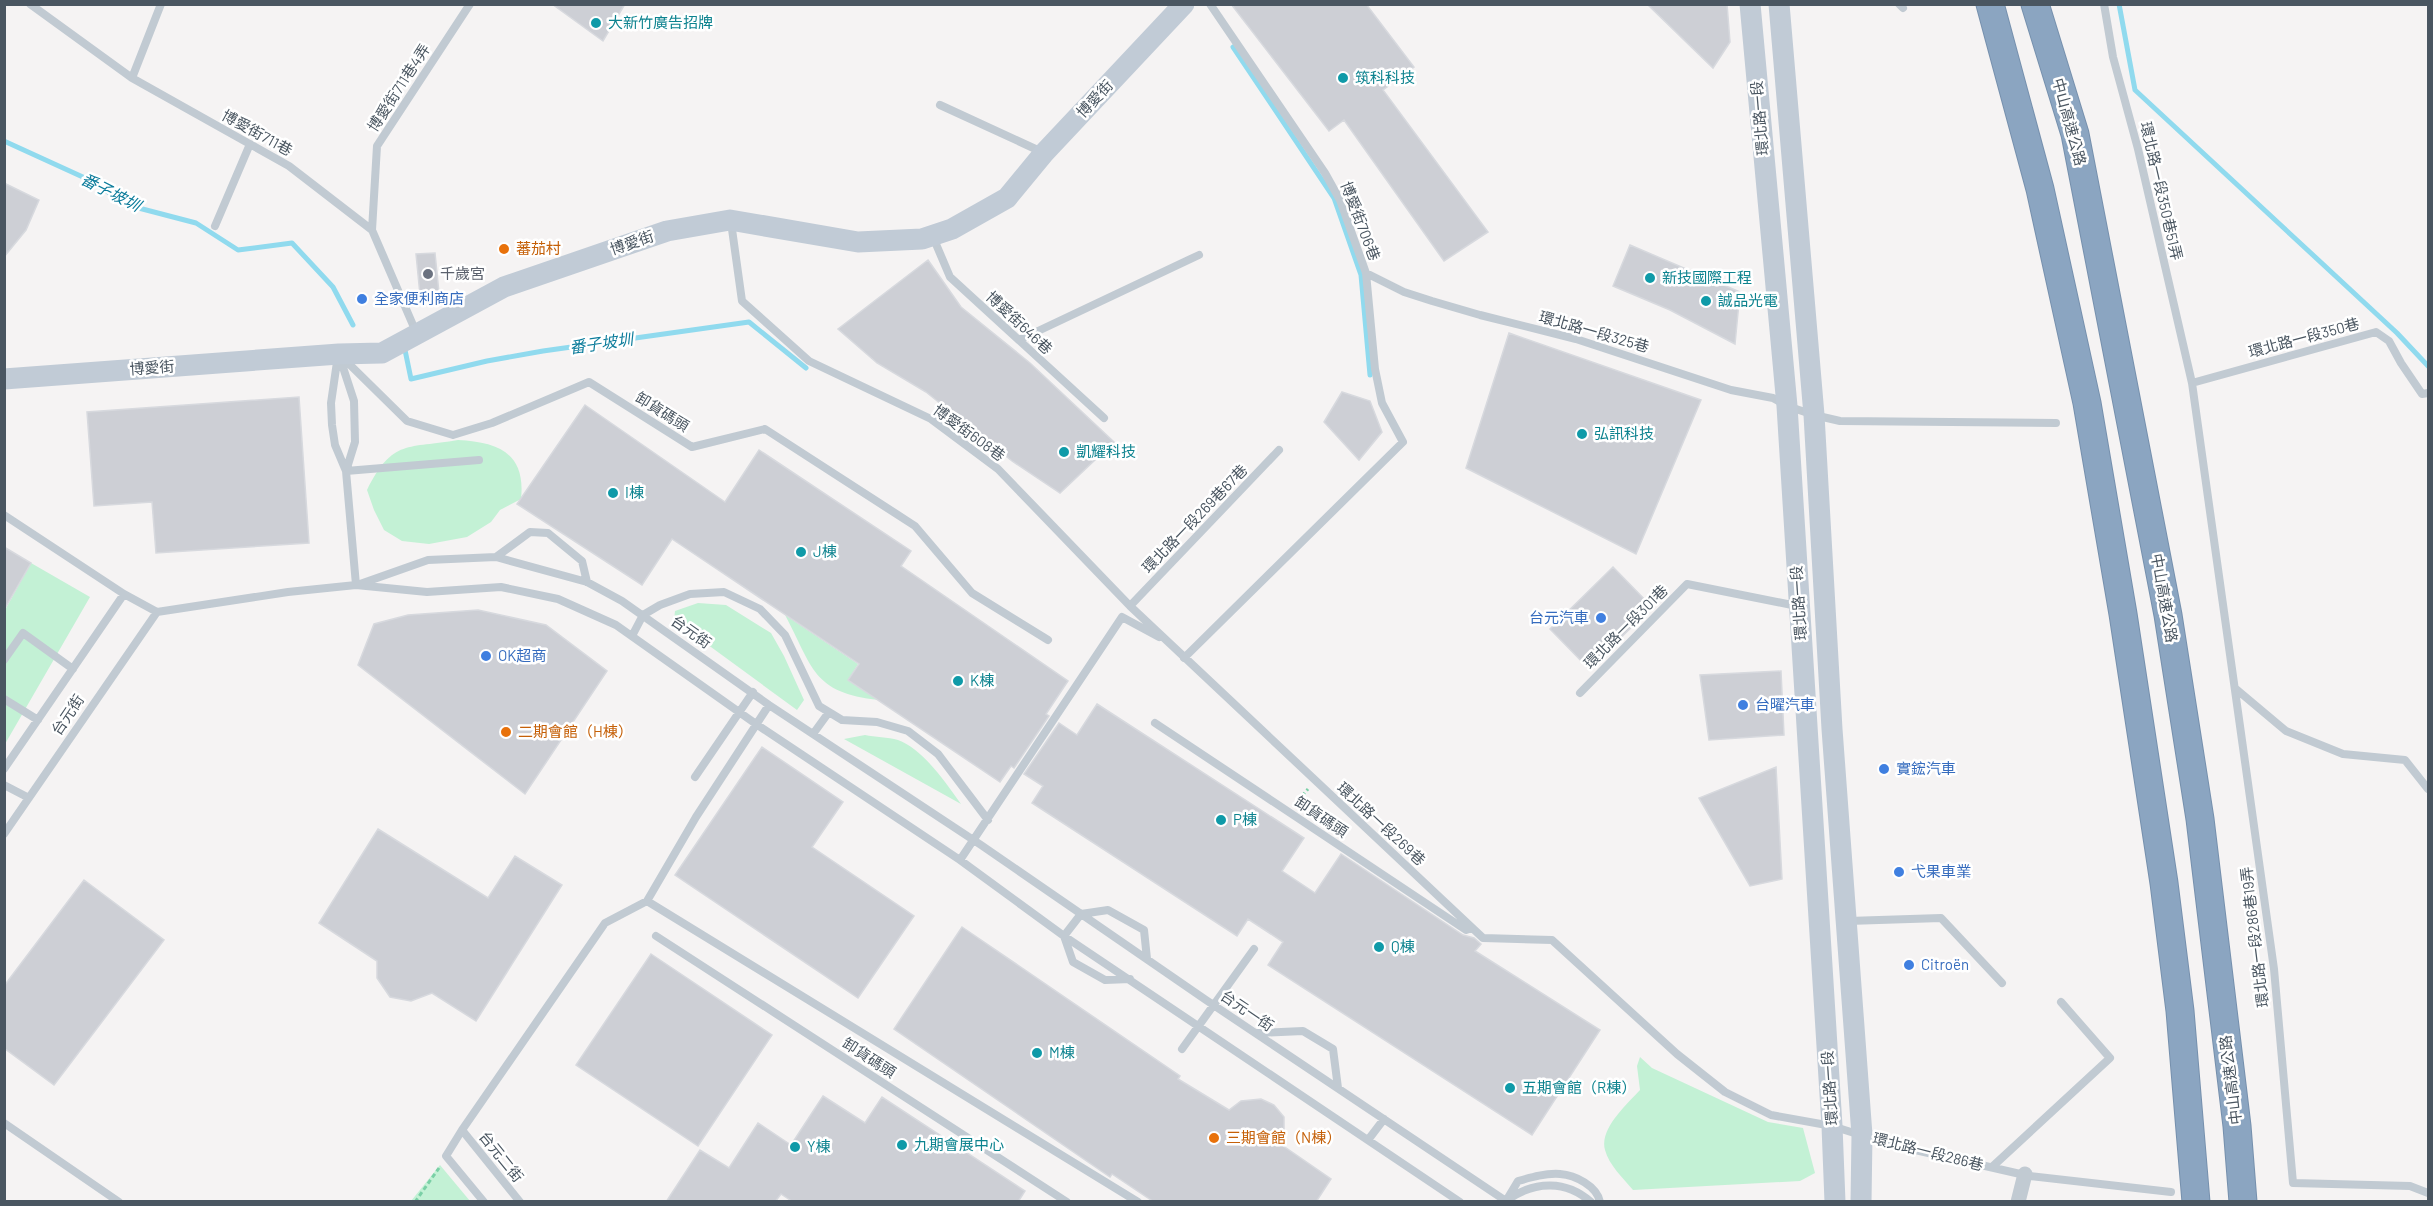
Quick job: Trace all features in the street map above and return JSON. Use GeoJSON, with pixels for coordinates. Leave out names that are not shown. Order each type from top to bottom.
{"type":"FeatureCollection","features":[{"type":"Feature","properties":{"kind":"highway"},"geometry":{"type":"LineString","coordinates":[[1990,4],[2040,189],[2079,369],[2121,602],[2180,1011],[2196,1202]]}},
{"type":"Feature","properties":{"kind":"highway","name":"中山高速公路"},"geometry":{"type":"LineString","coordinates":[[2035,4],[2075,135],[2168,615],[2200,819],[2237,1126],[2243,1202]]}},
{"type":"Feature","properties":{"kind":"street","name":"博愛街"},"geometry":{"type":"LineString","coordinates":[[4,378],[339,354],[382,353],[504,287],[667,231],[730,220],[858,242],[922,239],[952,229],[1007,198],[1044,153],[1184,4]]}},
{"type":"Feature","properties":{"kind":"street","name":"環北路一段"},"geometry":{"type":"LineString","coordinates":[[1750,4],[1787,406],[1835,1202]]}},
{"type":"Feature","properties":{"kind":"street","name":"環北路一段"},"geometry":{"type":"LineString","coordinates":[[1779,4],[1814,415],[1832,729],[1862,1135],[1861,1202]]}},
{"type":"Feature","properties":{"kind":"street"},"geometry":{"type":"LineString","coordinates":[[2018,1202],[2025,1174]]}},
{"type":"Feature","properties":{"kind":"lane","name":"博愛街711巷"},"geometry":{"type":"LineString","coordinates":[[30,4],[132,78],[289,166],[372,230],[416,334]]}},
{"type":"Feature","properties":{"kind":"lane"},"geometry":{"type":"LineString","coordinates":[[132,78],[160,4]]}},
{"type":"Feature","properties":{"kind":"lane","name":"博愛街711巷4弄"},"geometry":{"type":"LineString","coordinates":[[372,230],[377,146],[470,4]]}},
{"type":"Feature","properties":{"kind":"lane","name":"博愛街706巷"},"geometry":{"type":"LineString","coordinates":[[1184,658],[1403,442],[1382,403],[1376,369],[1366,273],[1340,200],[1325,173],[1210,4]]}},
{"type":"Feature","properties":{"kind":"lane","name":"環北路一段350巷51弄"},"geometry":{"type":"LineString","coordinates":[[2104,4],[2113,57],[2138,149],[2192,383]]}},
{"type":"Feature","properties":{"kind":"lane"},"geometry":{"type":"LineString","coordinates":[[940,105],[1044,153]]}},
{"type":"Feature","properties":{"kind":"lane"},"geometry":{"type":"LineString","coordinates":[[215,226],[250,144]]}},
{"type":"Feature","properties":{"kind":"lane","name":"博愛街608巷"},"geometry":{"type":"LineString","coordinates":[[730,220],[742,301],[809,361],[931,419],[998,469],[1130,606],[1184,658]]}},
{"type":"Feature","properties":{"kind":"lane","name":"博愛街646巷"},"geometry":{"type":"LineString","coordinates":[[933,235],[950,277],[1104,418]]}},
{"type":"Feature","properties":{"kind":"lane"},"geometry":{"type":"LineString","coordinates":[[1019,340],[1199,255]]}},
{"type":"Feature","properties":{"kind":"lane","name":"環北路一段325巷"},"geometry":{"type":"LineString","coordinates":[[1366,273],[1404,292],[1432,301],[1576,339],[1731,390],[1773,398],[1787,406],[1814,415]]}},
{"type":"Feature","properties":{"kind":"lane","name":"環北路一段350巷"},"geometry":{"type":"LineString","coordinates":[[2192,383],[2376,332],[2389,341],[2422,394],[2428,393]]}},
{"type":"Feature","properties":{"kind":"lane"},"geometry":{"type":"LineString","coordinates":[[339,354],[354,401],[355,442],[346,471]]}},
{"type":"Feature","properties":{"kind":"lane"},"geometry":{"type":"LineString","coordinates":[[339,354],[331,403],[332,425],[335,445],[346,471],[356,585]]}},
{"type":"Feature","properties":{"kind":"lane","name":"卸貨碼頭"},"geometry":{"type":"LineString","coordinates":[[339,354],[407,421],[453,435],[492,423],[589,382],[692,447],[765,429],[915,526],[972,593],[1048,640]]}},
{"type":"Feature","properties":{"kind":"lane","name":"環北路一段286巷19弄"},"geometry":{"type":"LineString","coordinates":[[2192,383],[2274,969],[2293,1183],[2409,1186],[2428,1193]]}},
{"type":"Feature","properties":{"kind":"lane"},"geometry":{"type":"LineString","coordinates":[[1814,415],[1840,421],[2056,423]]}},
{"type":"Feature","properties":{"kind":"lane","name":"環北路一段269巷67巷"},"geometry":{"type":"LineString","coordinates":[[1130,606],[1279,450]]}},
{"type":"Feature","properties":{"kind":"lane"},"geometry":{"type":"LineString","coordinates":[[346,471],[480,460]]}},
{"type":"Feature","properties":{"kind":"lane"},"geometry":{"type":"LineString","coordinates":[[4,515],[124,594],[157,612]]}},
{"type":"Feature","properties":{"kind":"lane"},"geometry":{"type":"LineString","coordinates":[[496,557],[530,532],[548,533],[582,561],[587,582]]}},
{"type":"Feature","properties":{"kind":"lane","name":"台元街"},"geometry":{"type":"LineString","coordinates":[[356,585],[428,560],[496,557],[587,582],[643,615],[769,705],[975,840]]}},
{"type":"Feature","properties":{"kind":"lane","name":"環北路一段301巷"},"geometry":{"type":"LineString","coordinates":[[1580,693],[1687,584],[1799,606]]}},
{"type":"Feature","properties":{"kind":"lane","name":"台元街"},"geometry":{"type":"LineString","coordinates":[[4,834],[157,612],[288,592],[356,585],[427,591],[501,587],[558,599],[616,625],[756,724],[960,860]]}},
{"type":"Feature","properties":{"kind":"lane"},"geometry":{"type":"LineString","coordinates":[[632,636],[643,615],[660,605],[690,594],[724,592],[760,609],[785,635],[819,706],[842,720],[877,722],[908,731],[938,754],[988,820]]}},
{"type":"Feature","properties":{"kind":"lane","name":"台元街"},"geometry":{"type":"LineString","coordinates":[[4,770],[124,594]]}},
{"type":"Feature","properties":{"kind":"lane"},"geometry":{"type":"LineString","coordinates":[[1168,642],[1122,617],[960,860],[1064,936],[1460,1202]]}},
{"type":"Feature","properties":{"kind":"lane"},"geometry":{"type":"LineString","coordinates":[[4,660],[23,633],[73,669]]}},
{"type":"Feature","properties":{"kind":"lane","name":"環北路一段269巷"},"geometry":{"type":"LineString","coordinates":[[1184,658],[1483,938],[1552,940],[1638,1021],[1725,1092],[1772,1115],[1832,1126]]}},
{"type":"Feature","properties":{"kind":"lane"},"geometry":{"type":"LineString","coordinates":[[2236,689],[2286,731],[2343,754],[2405,760],[2428,789]]}},
{"type":"Feature","properties":{"kind":"lane"},"geometry":{"type":"LineString","coordinates":[[695,777],[753,692]]}},
{"type":"Feature","properties":{"kind":"lane"},"geometry":{"type":"LineString","coordinates":[[4,699],[38,720]]}},
{"type":"Feature","properties":{"kind":"lane"},"geometry":{"type":"LineString","coordinates":[[484,1202],[446,1156],[605,923],[647,901],[696,817],[769,705]]}},
{"type":"Feature","properties":{"kind":"lane"},"geometry":{"type":"LineString","coordinates":[[813,734],[829,712]]}},
{"type":"Feature","properties":{"kind":"lane","name":"卸貨碼頭"},"geometry":{"type":"LineString","coordinates":[[1155,723],[1467,930],[1472,928]]}},
{"type":"Feature","properties":{"kind":"lane"},"geometry":{"type":"LineString","coordinates":[[4,785],[28,798]]}},
{"type":"Feature","properties":{"kind":"lane","name":"台元一街"},"geometry":{"type":"LineString","coordinates":[[975,840],[1214,1005],[1506,1201]]}},
{"type":"Feature","properties":{"kind":"lane"},"geometry":{"type":"LineString","coordinates":[[647,901],[1138,1202]]}},
{"type":"Feature","properties":{"kind":"lane"},"geometry":{"type":"LineString","coordinates":[[1064,936],[1081,914],[1108,910],[1144,930],[1147,959]]}},
{"type":"Feature","properties":{"kind":"lane"},"geometry":{"type":"LineString","coordinates":[[1846,921],[1941,918],[2002,982]]}},
{"type":"Feature","properties":{"kind":"lane","name":"卸貨碼頭"},"geometry":{"type":"LineString","coordinates":[[656,936],[1067,1202]]}},
{"type":"Feature","properties":{"kind":"lane"},"geometry":{"type":"LineString","coordinates":[[1064,936],[1073,962],[1106,980],[1130,980]]}},
{"type":"Feature","properties":{"kind":"lane"},"geometry":{"type":"LineString","coordinates":[[1182,1049],[1254,949]]}},
{"type":"Feature","properties":{"kind":"lane"},"geometry":{"type":"LineString","coordinates":[[1992,1167],[2110,1058],[2061,1002]]}},
{"type":"Feature","properties":{"kind":"lane"},"geometry":{"type":"LineString","coordinates":[[1256,1033],[1304,1031],[1333,1049],[1338,1088]]}},
{"type":"Feature","properties":{"kind":"lane"},"geometry":{"type":"LineString","coordinates":[[1368,1140],[1384,1119]]}},
{"type":"Feature","properties":{"kind":"lane"},"geometry":{"type":"LineString","coordinates":[[4,1123],[119,1202]]}},
{"type":"Feature","properties":{"kind":"lane","name":"環北路一段286巷"},"geometry":{"type":"LineString","coordinates":[[1832,1126],[1889,1144],[2025,1174],[2171,1192]]}},
{"type":"Feature","properties":{"kind":"lane","name":"台元二街"},"geometry":{"type":"LineString","coordinates":[[462,1130],[520,1202]]}},
{"type":"Feature","properties":{"kind":"lane"},"geometry":{"type":"LineString","coordinates":[[1506,1201],[1518,1180],[1562,1173],[1585,1182],[1599,1194],[1600,1202]]}},
{"type":"Feature","properties":{"kind":"lane"},"geometry":{"type":"LineString","coordinates":[[1506,1201],[1535,1186],[1554,1185],[1573,1189],[1591,1202]]}},
{"type":"Feature","properties":{"kind":"path"},"geometry":{"type":"LineString","coordinates":[[1288,811],[1316,781]]}},
{"type":"Feature","properties":{"kind":"path"},"geometry":{"type":"LineString","coordinates":[[415,1202],[446,1156]]}},
{"type":"Feature","properties":{"kind":"green space"},"geometry":{"type":"Polygon","coordinates":[[[458,440],[497,447],[506,453],[514,461],[519,471],[521,499],[500,510],[491,522],[467,537],[429,544],[402,541],[384,530],[367,490],[385,462],[404,449],[458,440]]]}},
{"type":"Feature","properties":{"kind":"green space"},"geometry":{"type":"Polygon","coordinates":[[[31,563],[90,597],[5,744],[5,610],[31,563]]]}},
{"type":"Feature","properties":{"kind":"green space"},"geometry":{"type":"Polygon","coordinates":[[[698,603],[726,605],[771,633],[804,700],[797,710],[674,620],[675,611],[698,603]]]}},
{"type":"Feature","properties":{"kind":"green space"},"geometry":{"type":"Polygon","coordinates":[[[785,615],[858,664],[848,680],[879,700],[840,691],[827,684],[809,663],[785,615]]]}},
{"type":"Feature","properties":{"kind":"green space"},"geometry":{"type":"Polygon","coordinates":[[[865,735],[890,738],[907,744],[925,759],[961,804],[844,739],[865,735]]]}},
{"type":"Feature","properties":{"kind":"green space"},"geometry":{"type":"Polygon","coordinates":[[[1640,1057],[1652,1068],[1768,1122],[1803,1128],[1815,1173],[1800,1181],[1633,1190],[1610,1161],[1604,1142],[1615,1117],[1640,1090],[1637,1066],[1640,1057]]]}},
{"type":"Feature","properties":{"kind":"green space"},"geometry":{"type":"Polygon","coordinates":[[[440,1165],[470,1201],[411,1201],[440,1165]]]}},
{"type":"Feature","properties":{"kind":"building","name":"大新竹廣告招牌"},"geometry":{"type":"Polygon","coordinates":[[[552,4],[625,4],[603,41],[552,4]]]}},
{"type":"Feature","properties":{"kind":"building"},"geometry":{"type":"Polygon","coordinates":[[[1231,4],[1366,4],[1414,67],[1383,90],[1488,232],[1444,261],[1344,120],[1329,131],[1231,4]]]}},
{"type":"Feature","properties":{"kind":"building"},"geometry":{"type":"Polygon","coordinates":[[[1647,4],[1727,4],[1730,42],[1713,68],[1647,4]]]}},
{"type":"Feature","properties":{"kind":"building"},"geometry":{"type":"Polygon","coordinates":[[[4,183],[39,200],[26,230],[4,257],[4,183]]]}},
{"type":"Feature","properties":{"kind":"building"},"geometry":{"type":"Polygon","coordinates":[[[1630,245],[1740,292],[1735,344],[1670,310],[1613,286],[1630,245]]]}},
{"type":"Feature","properties":{"kind":"building","name":"千歲宮"},"geometry":{"type":"Polygon","coordinates":[[[435,253],[439,293],[420,295],[416,254],[435,253]]]}},
{"type":"Feature","properties":{"kind":"building"},"geometry":{"type":"Polygon","coordinates":[[[928,260],[961,307],[1030,363],[1114,442],[1060,493],[1012,461],[926,392],[877,363],[838,329],[928,260]]]}},
{"type":"Feature","properties":{"kind":"building","name":"弘訊科技"},"geometry":{"type":"Polygon","coordinates":[[[1509,333],[1701,400],[1636,554],[1466,468],[1509,333]]]}},
{"type":"Feature","properties":{"kind":"building"},"geometry":{"type":"Polygon","coordinates":[[[1342,392],[1370,401],[1382,432],[1359,460],[1324,422],[1342,392]]]}},
{"type":"Feature","properties":{"kind":"building"},"geometry":{"type":"Polygon","coordinates":[[[299,397],[309,543],[156,553],[152,502],[94,506],[87,412],[299,397]]]}},
{"type":"Feature","properties":{"kind":"building"},"geometry":{"type":"Polygon","coordinates":[[[585,405],[725,502],[759,450],[911,551],[901,566],[1068,681],[1046,714],[1049,716],[1014,768],[1011,766],[1000,782],[848,680],[859,664],[672,539],[642,585],[517,504],[585,405]]]}},
{"type":"Feature","properties":{"kind":"building"},"geometry":{"type":"Polygon","coordinates":[[[4,547],[31,563],[4,610],[4,547]]]}},
{"type":"Feature","properties":{"kind":"building","name":"台元汽車"},"geometry":{"type":"Polygon","coordinates":[[[1613,567],[1652,607],[1589,669],[1550,629],[1613,567]]]}},
{"type":"Feature","properties":{"kind":"building","name":"二期會館（H棟）"},"geometry":{"type":"Polygon","coordinates":[[[478,610],[546,625],[607,671],[525,794],[358,665],[374,624],[408,615],[478,610]]]}},
{"type":"Feature","properties":{"kind":"building","name":"台曜汽車"},"geometry":{"type":"Polygon","coordinates":[[[1781,671],[1784,735],[1709,740],[1700,675],[1781,671]]]}},
{"type":"Feature","properties":{"kind":"building"},"geometry":{"type":"Polygon","coordinates":[[[1097,704],[1304,838],[1282,871],[1315,893],[1341,854],[1463,935],[1474,938],[1481,944],[1475,951],[1600,1030],[1532,1135],[1268,965],[1283,942],[1248,919],[1237,936],[1032,803],[1043,786],[1024,774],[1059,723],[1077,735],[1097,704]]]}},
{"type":"Feature","properties":{"kind":"building"},"geometry":{"type":"Polygon","coordinates":[[[762,747],[843,802],[812,847],[914,916],[858,998],[675,875],[762,747]]]}},
{"type":"Feature","properties":{"kind":"building"},"geometry":{"type":"Polygon","coordinates":[[[1776,767],[1782,879],[1750,886],[1699,798],[1776,767]]]}},
{"type":"Feature","properties":{"kind":"building"},"geometry":{"type":"Polygon","coordinates":[[[378,829],[488,898],[515,856],[562,885],[476,1021],[432,993],[411,1001],[390,997],[377,978],[377,961],[319,923],[378,829]]]}},
{"type":"Feature","properties":{"kind":"building"},"geometry":{"type":"Polygon","coordinates":[[[84,880],[164,940],[54,1085],[4,1048],[4,986],[84,880]]]}},
{"type":"Feature","properties":{"kind":"building","name":"M棟"},"geometry":{"type":"Polygon","coordinates":[[[962,927],[1180,1076],[1178,1079],[1229,1110],[1241,1101],[1261,1099],[1274,1105],[1284,1117],[1284,1133],[1279,1143],[1331,1179],[1316,1202],[1154,1202],[1112,1174],[1110,1177],[894,1029],[962,927]]]}},
{"type":"Feature","properties":{"kind":"building"},"geometry":{"type":"Polygon","coordinates":[[[651,954],[772,1035],[698,1146],[576,1065],[651,954]]]}},
{"type":"Feature","properties":{"kind":"building"},"geometry":{"type":"Polygon","coordinates":[[[823,1096],[865,1123],[882,1097],[1025,1191],[1018,1202],[793,1202],[781,1194],[775,1202],[666,1202],[700,1150],[729,1168],[758,1123],[791,1145],[823,1096]]]}},
{"type":"Feature","properties":{"kind":"waterway"},"geometry":{"type":"LineString","coordinates":[[2119,4],[2135,90],[2397,333],[2428,366]]}},
{"type":"Feature","properties":{"kind":"waterway"},"geometry":{"type":"LineString","coordinates":[[1233,47],[1334,198],[1361,275],[1370,375]]}},
{"type":"Feature","properties":{"kind":"waterway","name":"番子坡圳"},"geometry":{"type":"LineString","coordinates":[[4,141],[85,178],[131,206],[196,223],[238,250],[292,243],[333,287],[353,325]]}},
{"type":"Feature","properties":{"kind":"waterway","name":"番子坡圳"},"geometry":{"type":"LineString","coordinates":[[405,350],[411,379],[487,361],[543,351],[749,322],[806,368]]}},
{"type":"Feature","properties":{"kind":"place","name":"大新竹廣告招牌"},"geometry":{"type":"Point","coordinates":[596,23]}},
{"type":"Feature","properties":{"kind":"place","name":"筑科科技"},"geometry":{"type":"Point","coordinates":[1343,78]}},
{"type":"Feature","properties":{"kind":"place","name":"蕃茄村"},"geometry":{"type":"Point","coordinates":[504,249]}},
{"type":"Feature","properties":{"kind":"place","name":"千歲宮"},"geometry":{"type":"Point","coordinates":[428,274]}},
{"type":"Feature","properties":{"kind":"place","name":"新技國際工程"},"geometry":{"type":"Point","coordinates":[1650,278]}},
{"type":"Feature","properties":{"kind":"place","name":"全家便利商店"},"geometry":{"type":"Point","coordinates":[362,299]}},
{"type":"Feature","properties":{"kind":"place","name":"誠品光電"},"geometry":{"type":"Point","coordinates":[1706,301]}},
{"type":"Feature","properties":{"kind":"place","name":"弘訊科技"},"geometry":{"type":"Point","coordinates":[1582,434]}},
{"type":"Feature","properties":{"kind":"place","name":"凱耀科技"},"geometry":{"type":"Point","coordinates":[1064,452]}},
{"type":"Feature","properties":{"kind":"place","name":"I棟"},"geometry":{"type":"Point","coordinates":[613,493]}},
{"type":"Feature","properties":{"kind":"place","name":"J棟"},"geometry":{"type":"Point","coordinates":[801,552]}},
{"type":"Feature","properties":{"kind":"place","name":"台元汽車"},"geometry":{"type":"Point","coordinates":[1601,618]}},
{"type":"Feature","properties":{"kind":"place","name":"OK超商"},"geometry":{"type":"Point","coordinates":[486,656]}},
{"type":"Feature","properties":{"kind":"place","name":"K棟"},"geometry":{"type":"Point","coordinates":[958,681]}},
{"type":"Feature","properties":{"kind":"place","name":"台曜汽車"},"geometry":{"type":"Point","coordinates":[1743,705]}},
{"type":"Feature","properties":{"kind":"place","name":"二期會館（H棟）"},"geometry":{"type":"Point","coordinates":[506,732]}},
{"type":"Feature","properties":{"kind":"place","name":"實鋐汽車"},"geometry":{"type":"Point","coordinates":[1884,769]}},
{"type":"Feature","properties":{"kind":"place","name":"P棟"},"geometry":{"type":"Point","coordinates":[1221,820]}},
{"type":"Feature","properties":{"kind":"place","name":"弋果車業"},"geometry":{"type":"Point","coordinates":[1899,872]}},
{"type":"Feature","properties":{"kind":"place","name":"Q棟"},"geometry":{"type":"Point","coordinates":[1379,947]}},
{"type":"Feature","properties":{"kind":"place","name":"Citroën"},"geometry":{"type":"Point","coordinates":[1909,965]}},
{"type":"Feature","properties":{"kind":"place","name":"M棟"},"geometry":{"type":"Point","coordinates":[1037,1053]}},
{"type":"Feature","properties":{"kind":"place","name":"五期會館（R棟）"},"geometry":{"type":"Point","coordinates":[1510,1088]}},
{"type":"Feature","properties":{"kind":"place","name":"三期會館（N棟）"},"geometry":{"type":"Point","coordinates":[1214,1138]}},
{"type":"Feature","properties":{"kind":"place","name":"九期會展中心"},"geometry":{"type":"Point","coordinates":[902,1145]}},
{"type":"Feature","properties":{"kind":"place","name":"Y棟"},"geometry":{"type":"Point","coordinates":[795,1147]}}]}
